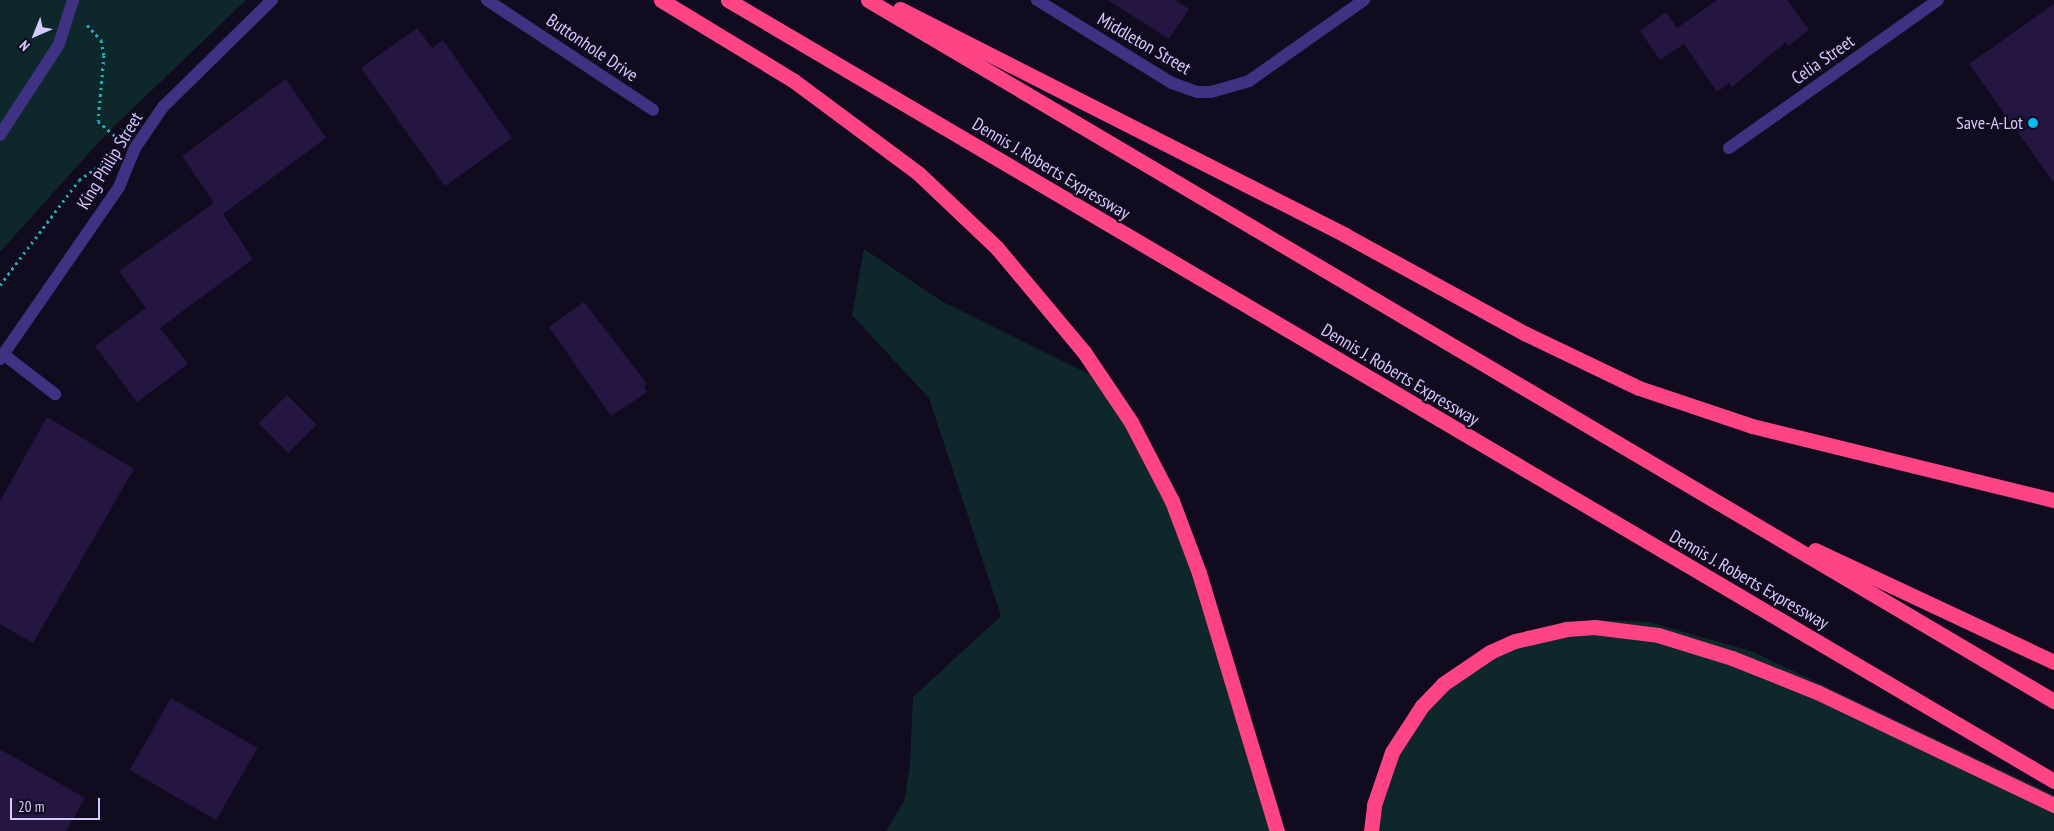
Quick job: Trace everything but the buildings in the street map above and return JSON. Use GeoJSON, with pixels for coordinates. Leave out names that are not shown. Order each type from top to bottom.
{"type":"FeatureCollection","features":[{"type":"Feature","properties":{"kind":"highway"},"geometry":{"type":"LineString","coordinates":[[661,0],[794,81],[918,173],[997,248],[1084,352],[1131,422],[1172,501],[1204,589],[1277,831]]}},
{"type":"Feature","properties":{"kind":"highway","name":"Dennis J. Roberts Expressway"},"geometry":{"type":"LineString","coordinates":[[728,0],[2054,781]]}},
{"type":"Feature","properties":{"kind":"highway"},"geometry":{"type":"LineString","coordinates":[[868,0],[2054,701]]}},
{"type":"Feature","properties":{"kind":"highway"},"geometry":{"type":"LineString","coordinates":[[883,0],[1336,230],[1532,337],[1639,388],[1752,426],[2054,500]]}},
{"type":"Feature","properties":{"kind":"highway"},"geometry":{"type":"LineString","coordinates":[[1732,511],[2054,662]]}},
{"type":"Feature","properties":{"kind":"highway"},"geometry":{"type":"LineString","coordinates":[[1370,831],[1374,805],[1392,752],[1422,706],[1443,684],[1490,652],[1515,641],[1567,628],[1594,627],[1658,635],[1732,658],[1817,692],[2054,805]]}},
{"type":"Feature","properties":{"kind":"street"},"geometry":{"type":"LineString","coordinates":[[0,135],[44,71],[70,15],[73,0]]}},
{"type":"Feature","properties":{"kind":"street","name":"King Philip Street"},"geometry":{"type":"LineString","coordinates":[[1,357],[119,187],[135,148],[163,107],[272,0]]}},
{"type":"Feature","properties":{"kind":"street","name":"Buttonhole Drive"},"geometry":{"type":"LineString","coordinates":[[487,0],[653,110]]}},
{"type":"Feature","properties":{"kind":"street","name":"Middleton Street"},"geometry":{"type":"LineString","coordinates":[[1037,0],[1172,83],[1197,92],[1211,92],[1249,81],[1364,0]]}},
{"type":"Feature","properties":{"kind":"street","name":"Celia Street"},"geometry":{"type":"LineString","coordinates":[[1729,148],[1938,0]]}},
{"type":"Feature","properties":{"kind":"street"},"geometry":{"type":"LineString","coordinates":[[1,357],[55,394]]}},
{"type":"Feature","properties":{"kind":"path"},"geometry":{"type":"LineString","coordinates":[[70,15],[90,27],[100,40],[104,70],[98,121],[107,133],[135,148]]}},
{"type":"Feature","properties":{"kind":"path"},"geometry":{"type":"LineString","coordinates":[[0,284],[79,180],[91,169],[135,148]]}},
{"type":"Feature","properties":{"kind":"green space"},"geometry":{"type":"Polygon","coordinates":[[[0,0],[246,0],[107,133],[0,252],[0,0]]]}},
{"type":"Feature","properties":{"kind":"green space"},"geometry":{"type":"Polygon","coordinates":[[[864,249],[943,302],[1111,385],[1185,516],[1282,831],[886,831],[904,801],[910,765],[913,697],[1001,616],[929,398],[852,315],[864,249]]]}},
{"type":"Feature","properties":{"kind":"green space"},"geometry":{"type":"Polygon","coordinates":[[[1566,621],[1649,622],[1751,651],[2054,795],[2054,831],[1378,831],[1387,783],[1410,729],[1456,677],[1523,634],[1566,621]]]}},
{"type":"Feature","properties":{"kind":"place","name":"Save-A-Lot"},"geometry":{"type":"Point","coordinates":[2033,123]}}]}
